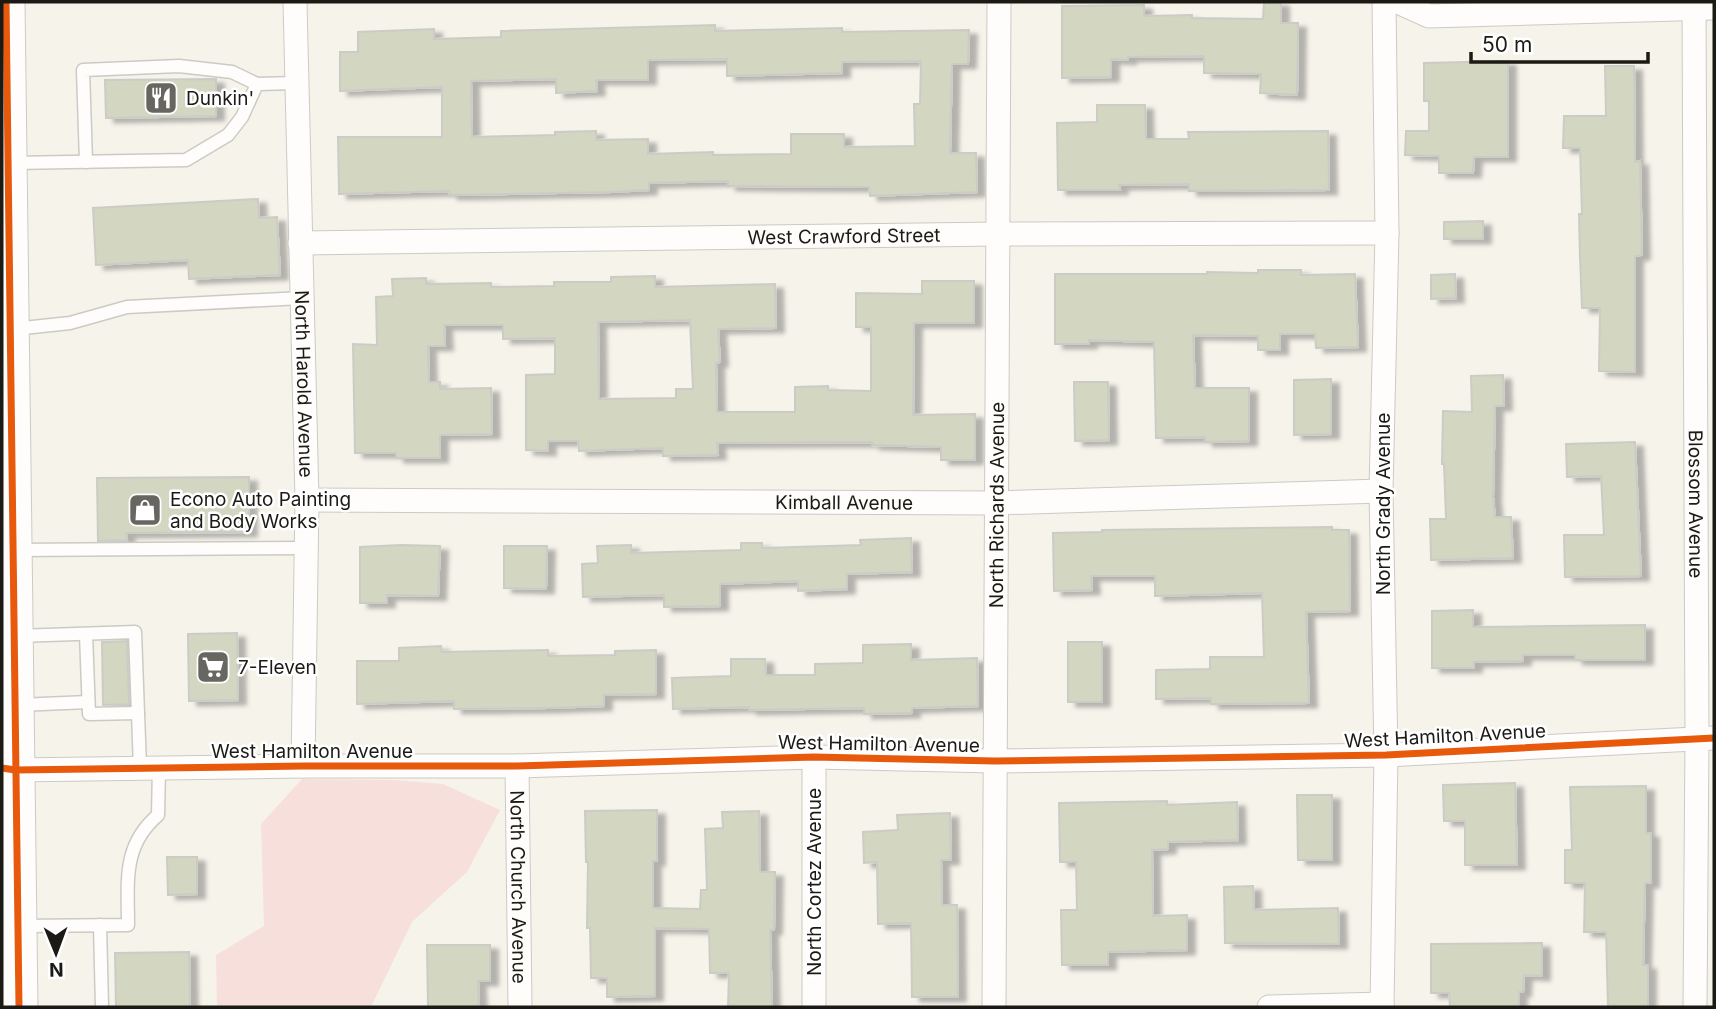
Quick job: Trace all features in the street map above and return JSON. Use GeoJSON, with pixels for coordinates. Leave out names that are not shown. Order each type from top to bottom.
{"type":"FeatureCollection","features":[{"type":"Feature","properties":{"kind":"main road"},"geometry":{"type":"LineString","coordinates":[[6,2],[5,156],[10,329],[6,423],[13,550],[15,705],[8,769],[18,926],[19,1007]]}},
{"type":"Feature","properties":{"kind":"street","name":"North Harold Avenue"},"geometry":{"type":"LineString","coordinates":[[295,2],[307,500],[303,766]]}},
{"type":"Feature","properties":{"kind":"street","name":"North Richards Avenue"},"geometry":{"type":"LineString","coordinates":[[994,1007],[999,2]]}},
{"type":"Feature","properties":{"kind":"street","name":"North Grady Avenue"},"geometry":{"type":"LineString","coordinates":[[1382,1006],[1386,755],[1381,491],[1387,233],[1384,2]]}},
{"type":"Feature","properties":{"kind":"street"},"geometry":{"type":"LineString","coordinates":[[1398,2],[1429,16],[1701,6]]}},
{"type":"Feature","properties":{"kind":"street","name":"Blossom Avenue"},"geometry":{"type":"LineString","coordinates":[[1695,1007],[1706,739],[1701,6]]}},
{"type":"Feature","properties":{"kind":"street","name":"West Crawford Street"},"geometry":{"type":"LineString","coordinates":[[300,243],[999,234],[1387,233]]}},
{"type":"Feature","properties":{"kind":"street","name":"Kimball Avenue"},"geometry":{"type":"LineString","coordinates":[[307,500],[996,503],[1381,491]]}},
{"type":"Feature","properties":{"kind":"street","name":"West Hamilton Avenue"},"geometry":{"type":"LineString","coordinates":[[8,769],[517,766],[814,757],[994,761],[1386,755],[1706,739]]}},
{"type":"Feature","properties":{"kind":"street","name":"North Cortez Avenue"},"geometry":{"type":"LineString","coordinates":[[814,757],[814,1007]]}},
{"type":"Feature","properties":{"kind":"street","name":"North Church Avenue"},"geometry":{"type":"LineString","coordinates":[[517,766],[520,1007]]}},
{"type":"Feature","properties":{"kind":"street"},"geometry":{"type":"LineString","coordinates":[[1269,1007],[1382,1006]]}},
{"type":"Feature","properties":{"kind":"lane"},"geometry":{"type":"LineString","coordinates":[[86,162],[83,70],[179,66],[232,72],[257,84],[297,83]]}},
{"type":"Feature","properties":{"kind":"lane"},"geometry":{"type":"LineString","coordinates":[[5,156],[86,162],[186,160],[228,135],[242,117],[257,84]]}},
{"type":"Feature","properties":{"kind":"lane"},"geometry":{"type":"LineString","coordinates":[[10,329],[70,323],[127,307],[302,298]]}},
{"type":"Feature","properties":{"kind":"lane"},"geometry":{"type":"LineString","coordinates":[[13,550],[306,548]]}},
{"type":"Feature","properties":{"kind":"lane"},"geometry":{"type":"LineString","coordinates":[[14,636],[135,632],[138,713],[158,815],[141,834],[133,849],[128,869],[128,925],[18,926]]}},
{"type":"Feature","properties":{"kind":"lane"},"geometry":{"type":"LineString","coordinates":[[86,634],[89,715],[138,713]]}},
{"type":"Feature","properties":{"kind":"lane"},"geometry":{"type":"LineString","coordinates":[[15,705],[88,702]]}},
{"type":"Feature","properties":{"kind":"lane"},"geometry":{"type":"LineString","coordinates":[[100,925],[102,1007]]}},
{"type":"Feature","properties":{"kind":"shaded area"},"geometry":{"type":"Polygon","coordinates":[[[302,779],[395,780],[443,784],[500,810],[467,872],[412,922],[371,1007],[217,1007],[216,955],[264,926],[261,824],[302,779]]]}},
{"type":"Feature","properties":{"kind":"building"},"geometry":{"type":"Polygon","coordinates":[[[1264,2],[1281,2],[1281,23],[1298,23],[1297,95],[1260,93],[1261,74],[1204,73],[1204,56],[1111,59],[1111,77],[1062,78],[1062,6],[1144,5],[1144,16],[1192,15],[1192,18],[1263,19],[1264,2]]]}},
{"type":"Feature","properties":{"kind":"building"},"geometry":{"type":"Polygon","coordinates":[[[715,25],[715,31],[842,28],[842,32],[969,30],[968,64],[952,64],[950,153],[976,153],[977,192],[870,196],[869,187],[728,186],[728,181],[649,183],[649,190],[611,192],[450,195],[449,191],[339,194],[338,137],[442,137],[442,87],[340,91],[340,52],[358,52],[358,32],[434,29],[434,39],[501,37],[501,31],[715,25]],[[727,59],[648,60],[648,80],[596,80],[597,91],[556,93],[556,79],[471,81],[472,137],[596,131],[596,140],[648,139],[648,154],[791,154],[791,134],[844,134],[844,147],[915,146],[914,104],[920,104],[921,61],[842,62],[842,73],[727,76],[727,59]]]}},
{"type":"Feature","properties":{"kind":"building"},"geometry":{"type":"Polygon","coordinates":[[[1508,61],[1508,157],[1474,157],[1473,173],[1439,173],[1439,156],[1405,155],[1406,131],[1429,131],[1429,101],[1424,101],[1424,63],[1508,61]]]}},
{"type":"Feature","properties":{"kind":"building"},"geometry":{"type":"Polygon","coordinates":[[[1605,66],[1634,66],[1635,162],[1640,161],[1642,255],[1635,256],[1635,372],[1599,371],[1600,308],[1582,308],[1580,148],[1563,148],[1564,116],[1606,116],[1605,66]]]}},
{"type":"Feature","properties":{"kind":"building","name":"Dunkin'"},"geometry":{"type":"Polygon","coordinates":[[[216,79],[216,116],[106,118],[105,80],[216,79]]]}},
{"type":"Feature","properties":{"kind":"building"},"geometry":{"type":"Polygon","coordinates":[[[1097,105],[1145,105],[1146,139],[1189,139],[1188,132],[1328,131],[1329,190],[1189,191],[1189,184],[1119,185],[1120,190],[1058,190],[1057,123],[1097,122],[1097,105]]]}},
{"type":"Feature","properties":{"kind":"building"},"geometry":{"type":"Polygon","coordinates":[[[258,199],[259,218],[277,217],[280,275],[189,279],[188,260],[96,265],[93,208],[258,199]]]}},
{"type":"Feature","properties":{"kind":"building"},"geometry":{"type":"Polygon","coordinates":[[[1483,221],[1483,239],[1444,239],[1444,222],[1483,221]]]}},
{"type":"Feature","properties":{"kind":"building"},"geometry":{"type":"Polygon","coordinates":[[[1258,270],[1301,270],[1301,275],[1355,274],[1358,347],[1316,348],[1315,334],[1280,334],[1280,350],[1258,350],[1258,336],[1193,335],[1195,388],[1249,388],[1249,441],[1205,442],[1205,437],[1156,438],[1154,342],[1089,340],[1089,344],[1055,344],[1055,274],[1258,273],[1258,270]]]}},
{"type":"Feature","properties":{"kind":"building"},"geometry":{"type":"Polygon","coordinates":[[[1455,274],[1456,298],[1431,299],[1431,275],[1455,274]]]}},
{"type":"Feature","properties":{"kind":"building"},"geometry":{"type":"Polygon","coordinates":[[[655,276],[655,287],[775,284],[776,328],[718,329],[720,362],[716,363],[717,412],[795,412],[795,387],[828,386],[828,390],[871,391],[871,327],[856,327],[856,293],[922,294],[922,281],[974,281],[974,323],[914,323],[913,415],[975,414],[975,460],[941,460],[941,447],[872,445],[872,442],[717,443],[718,455],[663,456],[663,448],[579,451],[578,441],[548,441],[548,451],[526,450],[526,375],[555,374],[555,338],[503,339],[503,325],[444,325],[445,346],[428,346],[429,382],[440,382],[440,389],[491,388],[492,434],[440,435],[440,458],[396,458],[396,453],[355,453],[353,344],[377,345],[376,297],[393,296],[392,279],[426,278],[426,284],[491,283],[491,287],[554,286],[554,282],[611,282],[611,277],[655,276]],[[690,320],[598,322],[599,399],[676,398],[676,389],[693,389],[690,320]]]}},
{"type":"Feature","properties":{"kind":"building"},"geometry":{"type":"Polygon","coordinates":[[[1503,375],[1504,406],[1495,406],[1493,497],[1495,517],[1511,517],[1513,558],[1431,560],[1430,519],[1446,519],[1442,464],[1443,411],[1472,412],[1471,376],[1503,375]]]}},
{"type":"Feature","properties":{"kind":"building"},"geometry":{"type":"Polygon","coordinates":[[[1331,379],[1331,434],[1294,435],[1294,380],[1331,379]]]}},
{"type":"Feature","properties":{"kind":"building"},"geometry":{"type":"Polygon","coordinates":[[[1074,382],[1108,382],[1109,440],[1075,441],[1074,382]]]}},
{"type":"Feature","properties":{"kind":"building"},"geometry":{"type":"Polygon","coordinates":[[[1635,442],[1641,576],[1565,577],[1564,535],[1604,535],[1601,476],[1567,477],[1566,444],[1635,442]]]}},
{"type":"Feature","properties":{"kind":"building"},"geometry":{"type":"Polygon","coordinates":[[[249,477],[249,532],[126,533],[127,540],[98,541],[97,478],[249,477]]]}},
{"type":"Feature","properties":{"kind":"building"},"geometry":{"type":"Polygon","coordinates":[[[1332,527],[1332,530],[1349,530],[1350,611],[1306,612],[1309,703],[1211,704],[1211,698],[1156,699],[1156,670],[1210,669],[1210,657],[1264,657],[1262,593],[1155,596],[1155,576],[1091,576],[1092,590],[1054,591],[1053,533],[1332,527]]]}},
{"type":"Feature","properties":{"kind":"building"},"geometry":{"type":"Polygon","coordinates":[[[911,538],[912,572],[847,574],[847,589],[798,591],[798,581],[720,584],[720,606],[664,607],[664,595],[583,597],[582,564],[598,563],[597,546],[631,545],[631,553],[741,550],[741,543],[762,543],[762,548],[861,545],[860,540],[911,538]]]}},
{"type":"Feature","properties":{"kind":"building"},"geometry":{"type":"Polygon","coordinates":[[[440,546],[438,596],[387,595],[387,603],[360,603],[360,547],[440,546]]]}},
{"type":"Feature","properties":{"kind":"building"},"geometry":{"type":"Polygon","coordinates":[[[504,546],[547,546],[546,589],[504,588],[504,546]]]}},
{"type":"Feature","properties":{"kind":"building"},"geometry":{"type":"Polygon","coordinates":[[[1473,610],[1473,627],[1645,625],[1645,660],[1575,660],[1575,655],[1523,655],[1523,661],[1474,662],[1474,668],[1432,668],[1432,611],[1473,610]]]}},
{"type":"Feature","properties":{"kind":"building","name":"7-Eleven"},"geometry":{"type":"Polygon","coordinates":[[[237,633],[238,700],[189,701],[188,634],[237,633]]]}},
{"type":"Feature","properties":{"kind":"building"},"geometry":{"type":"Polygon","coordinates":[[[127,641],[129,704],[103,705],[102,642],[127,641]]]}},
{"type":"Feature","properties":{"kind":"building"},"geometry":{"type":"Polygon","coordinates":[[[1068,642],[1102,642],[1102,702],[1068,702],[1068,642]]]}},
{"type":"Feature","properties":{"kind":"building"},"geometry":{"type":"Polygon","coordinates":[[[911,644],[911,660],[977,658],[978,706],[912,708],[912,713],[864,714],[864,708],[673,709],[672,678],[731,676],[731,659],[765,659],[766,675],[815,675],[815,664],[863,663],[863,645],[911,644]]]}},
{"type":"Feature","properties":{"kind":"building"},"geometry":{"type":"Polygon","coordinates":[[[441,646],[442,652],[548,650],[548,656],[615,655],[615,651],[656,650],[656,694],[604,695],[604,706],[549,708],[454,709],[454,701],[357,704],[357,661],[399,661],[399,648],[441,646]]]}},
{"type":"Feature","properties":{"kind":"building"},"geometry":{"type":"Polygon","coordinates":[[[1515,783],[1517,865],[1465,865],[1465,821],[1444,821],[1443,785],[1515,783]]]}},
{"type":"Feature","properties":{"kind":"building"},"geometry":{"type":"Polygon","coordinates":[[[1646,786],[1646,833],[1651,833],[1651,883],[1645,883],[1643,965],[1648,965],[1648,1007],[1608,1007],[1606,932],[1584,932],[1585,883],[1565,883],[1565,850],[1572,850],[1570,787],[1646,786]]]}},
{"type":"Feature","properties":{"kind":"building"},"geometry":{"type":"Polygon","coordinates":[[[1297,795],[1332,795],[1332,860],[1298,860],[1297,795]]]}},
{"type":"Feature","properties":{"kind":"building"},"geometry":{"type":"Polygon","coordinates":[[[1167,801],[1167,805],[1237,802],[1238,840],[1168,842],[1168,849],[1152,850],[1153,916],[1187,915],[1187,950],[1108,952],[1108,965],[1062,965],[1061,910],[1077,910],[1076,862],[1060,862],[1059,803],[1167,801]]]}},
{"type":"Feature","properties":{"kind":"building"},"geometry":{"type":"Polygon","coordinates":[[[657,810],[653,908],[700,909],[701,890],[707,890],[705,829],[723,828],[722,812],[759,811],[760,872],[775,872],[774,930],[770,930],[772,1007],[728,1007],[729,973],[710,973],[709,929],[655,928],[655,996],[607,997],[607,978],[591,978],[590,928],[587,928],[588,862],[585,811],[657,810]]]}},
{"type":"Feature","properties":{"kind":"building"},"geometry":{"type":"Polygon","coordinates":[[[950,813],[951,860],[941,860],[942,905],[957,905],[958,997],[912,997],[911,923],[878,924],[877,862],[864,863],[863,832],[898,830],[897,815],[950,813]]]}},
{"type":"Feature","properties":{"kind":"building"},"geometry":{"type":"Polygon","coordinates":[[[167,857],[197,857],[197,894],[168,895],[167,857]]]}},
{"type":"Feature","properties":{"kind":"building"},"geometry":{"type":"Polygon","coordinates":[[[1253,886],[1254,910],[1338,908],[1339,944],[1225,943],[1224,887],[1253,886]]]}},
{"type":"Feature","properties":{"kind":"building"},"geometry":{"type":"Polygon","coordinates":[[[1542,943],[1542,976],[1524,975],[1523,992],[1519,992],[1519,1007],[1450,1007],[1449,993],[1431,993],[1431,944],[1542,943]]]}},
{"type":"Feature","properties":{"kind":"building"},"geometry":{"type":"Polygon","coordinates":[[[427,945],[490,945],[490,981],[478,981],[479,1007],[428,1007],[427,945]]]}},
{"type":"Feature","properties":{"kind":"building"},"geometry":{"type":"Polygon","coordinates":[[[189,952],[190,1007],[116,1007],[115,953],[189,952]]]}},
{"type":"Feature","properties":{"kind":"cycle path"},"geometry":{"type":"LineString","coordinates":[[6,2],[19,1007]]}},
{"type":"Feature","properties":{"kind":"cycle path"},"geometry":{"type":"LineString","coordinates":[[2,768],[517,766],[814,757],[994,761],[1386,755],[1714,738]]}},
{"type":"Feature","properties":{"kind":"place","name":"Dunkin'"},"geometry":{"type":"Point","coordinates":[161,98]}},
{"type":"Feature","properties":{"kind":"place","name":"Econo Auto Painting and Body Works"},"geometry":{"type":"Point","coordinates":[145,510]}},
{"type":"Feature","properties":{"kind":"place","name":"7-Eleven"},"geometry":{"type":"Point","coordinates":[213,667]}}]}
